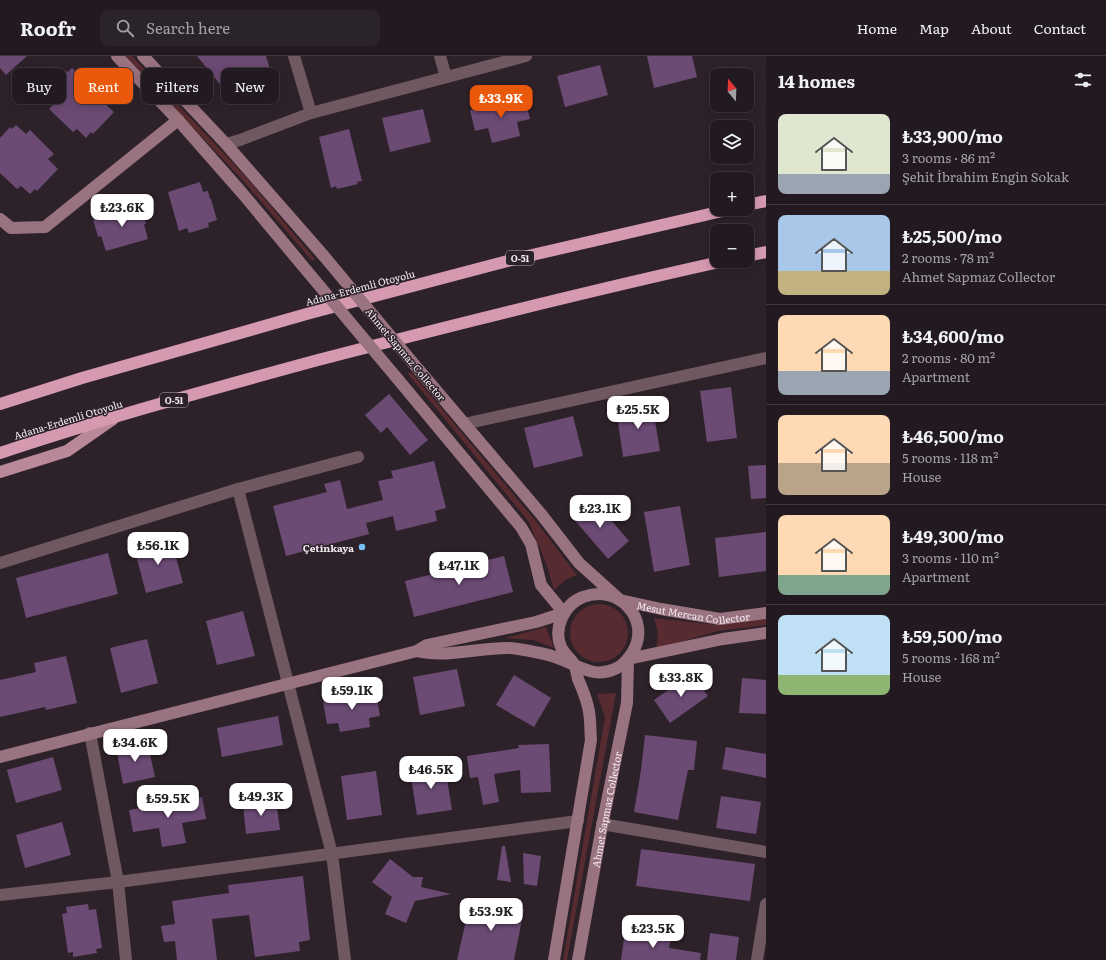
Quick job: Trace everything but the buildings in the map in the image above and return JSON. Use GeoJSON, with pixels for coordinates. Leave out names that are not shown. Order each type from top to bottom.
{"type":"FeatureCollection","features":[{"type":"Feature","properties":{"kind":"highway"},"geometry":{"type":"LineString","coordinates":[[754,204],[766,201]]}},
{"type":"Feature","properties":{"kind":"highway","name":"Adana-Erdemli Otoyolu"},"geometry":{"type":"LineString","coordinates":[[0,404],[82,378],[310,313],[519,258],[710,214]]}},
{"type":"Feature","properties":{"kind":"highway"},"geometry":{"type":"LineString","coordinates":[[754,255],[766,252]]}},
{"type":"Feature","properties":{"kind":"highway","name":"Adana-Erdemli Otoyolu"},"geometry":{"type":"LineString","coordinates":[[0,453],[50,436],[248,379],[440,328],[633,281],[710,264]]}},
{"type":"Feature","properties":{"kind":"main road"},"geometry":{"type":"LineString","coordinates":[[117,56],[178,120],[243,194],[521,526],[531,544],[541,586],[564,614]]}},
{"type":"Feature","properties":{"kind":"main road","name":"Ahmet Sapmaz Collector"},"geometry":{"type":"LineString","coordinates":[[143,56],[226,144],[323,255],[540,514],[579,563],[620,600]]}},
{"type":"Feature","properties":{"kind":"main road"},"geometry":{"type":"LineString","coordinates":[[0,219],[10,228],[45,227],[178,120]]}},
{"type":"Feature","properties":{"kind":"main road"},"geometry":{"type":"LineString","coordinates":[[0,472],[67,451],[116,417]]}},
{"type":"Feature","properties":{"kind":"main road"},"geometry":{"type":"LineString","coordinates":[[417,651],[430,654],[508,648],[546,654],[574,664],[584,670],[596,673],[608,672],[619,667],[628,659],[635,648],[638,635],[636,621],[630,609],[620,600],[610,595],[600,593],[589,594],[579,598],[570,605],[560,624],[561,646],[566,656],[574,664],[588,708],[591,740],[554,960]]}},
{"type":"Feature","properties":{"kind":"main road","name":"Mesut Mercan Collector"},"geometry":{"type":"LineString","coordinates":[[620,600],[720,619],[766,612]]}},
{"type":"Feature","properties":{"kind":"main road"},"geometry":{"type":"LineString","coordinates":[[0,756],[417,651],[427,645],[536,622],[564,614]]}},
{"type":"Feature","properties":{"kind":"main road"},"geometry":{"type":"LineString","coordinates":[[628,659],[723,639],[766,633]]}},
{"type":"Feature","properties":{"kind":"main road","name":"Ahmet Sapmaz Collector"},"geometry":{"type":"LineString","coordinates":[[578,960],[602,824],[628,703],[628,659]]}},
{"type":"Feature","properties":{"kind":"street"},"geometry":{"type":"LineString","coordinates":[[294,56],[311,113]]}},
{"type":"Feature","properties":{"kind":"street"},"geometry":{"type":"LineString","coordinates":[[440,56],[446,77]]}},
{"type":"Feature","properties":{"kind":"street"},"geometry":{"type":"LineString","coordinates":[[226,144],[311,113],[526,56]]}},
{"type":"Feature","properties":{"kind":"street"},"geometry":{"type":"LineString","coordinates":[[464,424],[766,358]]}},
{"type":"Feature","properties":{"kind":"street"},"geometry":{"type":"LineString","coordinates":[[0,563],[238,489],[358,457]]}},
{"type":"Feature","properties":{"kind":"street"},"geometry":{"type":"LineString","coordinates":[[238,489],[332,854],[346,960]]}},
{"type":"Feature","properties":{"kind":"street"},"geometry":{"type":"LineString","coordinates":[[90,733],[118,882],[126,960]]}},
{"type":"Feature","properties":{"kind":"street"},"geometry":{"type":"LineString","coordinates":[[0,895],[118,882],[578,821]]}},
{"type":"Feature","properties":{"kind":"street"},"geometry":{"type":"LineString","coordinates":[[602,824],[766,852]]}},
{"type":"Feature","properties":{"kind":"street"},"geometry":{"type":"LineString","coordinates":[[757,960],[766,904]]}},
{"type":"Feature","properties":{"kind":"shaded area"},"geometry":{"type":"Polygon","coordinates":[[[126,56],[132,56],[143,68],[141,68],[141,72],[126,56]]]}},
{"type":"Feature","properties":{"kind":"shaded area"},"geometry":{"type":"Polygon","coordinates":[[[171,104],[177,104],[248,179],[315,259],[312,261],[244,182],[171,104]]]}},
{"type":"Feature","properties":{"kind":"shaded area"},"geometry":{"type":"Polygon","coordinates":[[[411,372],[535,520],[577,575],[565,580],[554,590],[547,566],[529,522],[407,373],[411,372]]]}},
{"type":"Feature","properties":{"kind":"shaded area"},"geometry":{"type":"Polygon","coordinates":[[[599,604],[610,606],[623,617],[626,622],[628,633],[626,644],[615,657],[610,660],[599,662],[588,660],[575,649],[572,644],[570,633],[572,622],[583,609],[588,606],[599,604]]]}},
{"type":"Feature","properties":{"kind":"shaded area"},"geometry":{"type":"Polygon","coordinates":[[[654,618],[717,625],[766,619],[766,625],[718,631],[656,649],[658,633],[654,618]]]}},
{"type":"Feature","properties":{"kind":"shaded area"},"geometry":{"type":"Polygon","coordinates":[[[546,627],[554,648],[533,640],[505,638],[546,627]]]}},
{"type":"Feature","properties":{"kind":"shaded area"},"geometry":{"type":"Polygon","coordinates":[[[616,693],[567,960],[563,960],[605,717],[597,694],[616,693]]]}},
{"type":"Feature","properties":{"kind":"place","name":"Çetinkaya"},"geometry":{"type":"Point","coordinates":[362,547]}}]}
